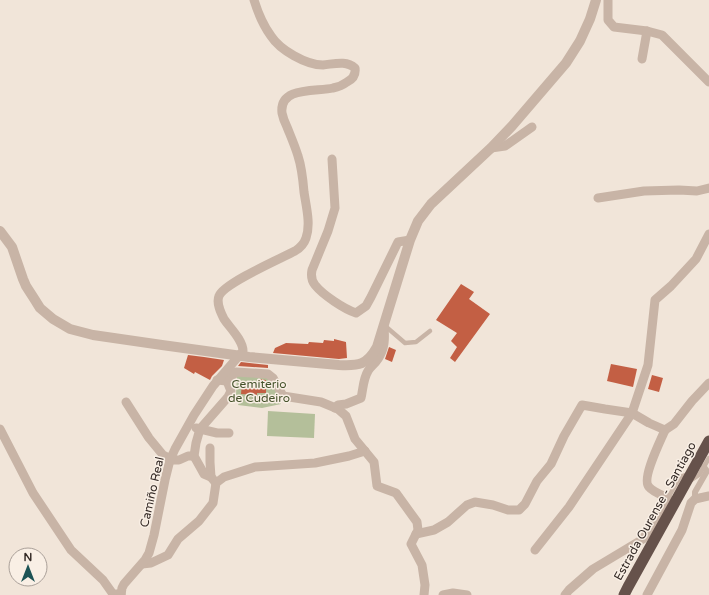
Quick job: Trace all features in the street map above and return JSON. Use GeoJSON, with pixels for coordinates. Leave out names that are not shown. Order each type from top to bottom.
{"type":"FeatureCollection","features":[{"type":"Feature","properties":{"kind":"highway","name":"Estrada Ourense - Santiago"},"geometry":{"type":"LineString","coordinates":[[624,592],[648,540],[672,499],[685,484],[709,441]]}},
{"type":"Feature","properties":{"kind":"street"},"geometry":{"type":"LineString","coordinates":[[239,356],[243,351],[243,348],[221,313],[218,304],[219,296],[224,290],[251,273],[287,256],[301,247],[308,231],[301,170],[297,153],[282,114],[283,102],[288,97],[302,91],[333,88],[346,83],[353,78],[356,70],[352,65],[345,63],[322,65],[306,62],[290,54],[271,37],[262,21],[254,0]]}},
{"type":"Feature","properties":{"kind":"street"},"geometry":{"type":"LineString","coordinates":[[0,231],[12,247],[23,279],[40,308],[53,319],[70,329],[93,335],[239,356],[353,366],[360,364],[368,360],[377,346],[410,240],[418,221],[431,204],[491,148],[512,126],[566,63],[580,41],[590,19],[596,0]]}},
{"type":"Feature","properties":{"kind":"street"},"geometry":{"type":"LineString","coordinates":[[608,0],[608,20],[614,27],[648,31],[662,35],[709,82]]}},
{"type":"Feature","properties":{"kind":"street"},"geometry":{"type":"LineString","coordinates":[[642,59],[648,31]]}},
{"type":"Feature","properties":{"kind":"street"},"geometry":{"type":"LineString","coordinates":[[491,148],[505,146],[532,127]]}},
{"type":"Feature","properties":{"kind":"street"},"geometry":{"type":"LineString","coordinates":[[332,159],[335,208],[312,270],[312,280],[315,285],[336,303],[356,313],[366,306],[371,298],[398,242],[410,240]]}},
{"type":"Feature","properties":{"kind":"street"},"geometry":{"type":"LineString","coordinates":[[598,198],[644,191],[697,191],[709,188]]}},
{"type":"Feature","properties":{"kind":"street"},"geometry":{"type":"LineString","coordinates":[[535,550],[570,507],[632,413],[648,365],[655,300],[671,286],[696,259],[709,234]]}},
{"type":"Feature","properties":{"kind":"street"},"geometry":{"type":"LineString","coordinates":[[335,408],[338,405],[346,404],[361,398],[365,377],[368,371],[378,360],[383,348],[385,339],[384,325]]}},
{"type":"Feature","properties":{"kind":"street","name":"Camiño Real"},"geometry":{"type":"LineString","coordinates":[[121,594],[124,584],[148,557],[163,487],[170,460],[175,449],[194,415],[217,380],[239,356]]}},
{"type":"Feature","properties":{"kind":"street"},"geometry":{"type":"LineString","coordinates":[[227,381],[236,372],[268,374],[273,378],[282,396],[321,402],[338,409],[346,416],[355,439],[374,462],[377,486],[396,494],[417,522],[418,530],[411,544],[422,565],[425,585],[424,595]]}},
{"type":"Feature","properties":{"kind":"street"},"geometry":{"type":"LineString","coordinates":[[217,380],[227,381]]}},
{"type":"Feature","properties":{"kind":"street"},"geometry":{"type":"LineString","coordinates":[[227,381],[231,391],[228,397],[200,429],[196,443],[196,459],[204,474],[214,480],[254,467],[315,463],[365,451]]}},
{"type":"Feature","properties":{"kind":"street"},"geometry":{"type":"LineString","coordinates":[[672,499],[654,491],[649,487],[646,477],[665,430],[674,424],[692,401],[709,383]]}},
{"type":"Feature","properties":{"kind":"street"},"geometry":{"type":"LineString","coordinates":[[126,402],[149,438],[163,456],[170,460],[179,460],[188,456],[210,462]]}},
{"type":"Feature","properties":{"kind":"street"},"geometry":{"type":"LineString","coordinates":[[416,534],[434,530],[448,522],[467,505],[475,502],[493,505],[508,510],[519,510],[525,504],[537,481],[551,464],[564,436],[582,405],[605,410],[632,413],[665,430]]}},
{"type":"Feature","properties":{"kind":"street"},"geometry":{"type":"LineString","coordinates":[[189,426],[217,433],[229,433]]}},
{"type":"Feature","properties":{"kind":"street"},"geometry":{"type":"LineString","coordinates":[[0,429],[33,492],[71,550],[103,580],[112,594],[121,594]]}},
{"type":"Feature","properties":{"kind":"street"},"geometry":{"type":"LineString","coordinates":[[142,564],[152,564],[168,555],[178,539],[199,521],[213,503],[214,480],[210,462],[210,448]]}},
{"type":"Feature","properties":{"kind":"street"},"geometry":{"type":"LineString","coordinates":[[647,595],[682,530],[695,492],[707,471],[704,467]]}},
{"type":"Feature","properties":{"kind":"street"},"geometry":{"type":"LineString","coordinates":[[693,501],[709,496]]}},
{"type":"Feature","properties":{"kind":"street"},"geometry":{"type":"LineString","coordinates":[[565,595],[593,569],[648,540]]}},
{"type":"Feature","properties":{"kind":"street"},"geometry":{"type":"LineString","coordinates":[[443,595],[453,593],[467,595]]}},
{"type":"Feature","properties":{"kind":"lane"},"geometry":{"type":"LineString","coordinates":[[384,325],[405,343],[416,342],[430,331]]}},
{"type":"Feature","properties":{"kind":"lane"},"geometry":{"type":"LineString","coordinates":[[685,484],[699,475],[709,458]]}},
{"type":"Feature","properties":{"kind":"lane"},"geometry":{"type":"LineString","coordinates":[[672,499],[680,477],[691,472]]}},
{"type":"Feature","properties":{"kind":"green space","name":"Cemiterio de Cudeiro"},"geometry":{"type":"Polygon","coordinates":[[[237,373],[265,375],[278,391],[281,404],[262,408],[238,405],[241,398],[236,395],[237,373]]]}},
{"type":"Feature","properties":{"kind":"green space"},"geometry":{"type":"Polygon","coordinates":[[[268,411],[315,414],[314,438],[267,436],[268,411]]]}},
{"type":"Feature","properties":{"kind":"building"},"geometry":{"type":"Polygon","coordinates":[[[461,284],[474,292],[469,299],[490,314],[455,362],[450,358],[457,347],[451,341],[457,333],[436,320],[461,284]]]}},
{"type":"Feature","properties":{"kind":"building"},"geometry":{"type":"Polygon","coordinates":[[[334,339],[346,342],[347,358],[339,359],[273,353],[275,348],[286,343],[323,343],[324,340],[334,341],[334,339]]]}},
{"type":"Feature","properties":{"kind":"building"},"geometry":{"type":"Polygon","coordinates":[[[389,347],[396,350],[392,362],[385,359],[389,347]]]}},
{"type":"Feature","properties":{"kind":"building"},"geometry":{"type":"Polygon","coordinates":[[[188,355],[224,360],[222,366],[210,380],[195,372],[194,374],[184,368],[188,355]]]}},
{"type":"Feature","properties":{"kind":"building"},"geometry":{"type":"Polygon","coordinates":[[[241,362],[268,365],[268,368],[238,366],[241,362]]]}},
{"type":"Feature","properties":{"kind":"building"},"geometry":{"type":"Polygon","coordinates":[[[611,364],[637,369],[633,387],[607,381],[611,364]]]}},
{"type":"Feature","properties":{"kind":"building"},"geometry":{"type":"Polygon","coordinates":[[[652,375],[663,378],[659,392],[648,389],[652,375]]]}},
{"type":"Feature","properties":{"kind":"building"},"geometry":{"type":"Polygon","coordinates":[[[259,379],[266,380],[266,393],[257,393],[257,395],[241,394],[242,382],[259,383],[259,379]]]}}]}
